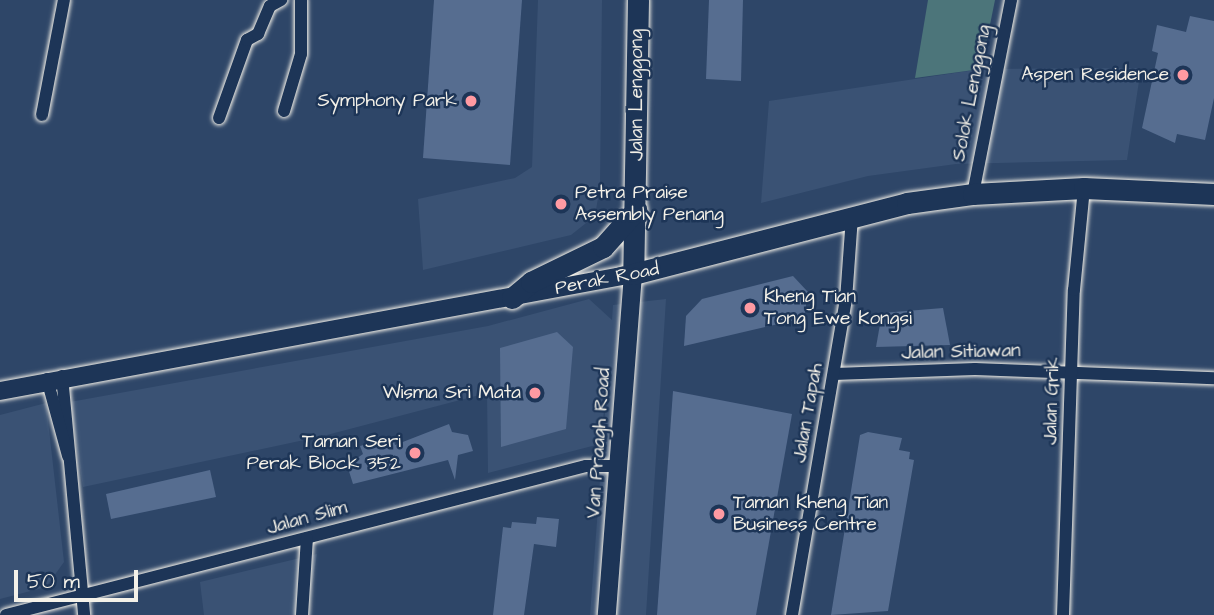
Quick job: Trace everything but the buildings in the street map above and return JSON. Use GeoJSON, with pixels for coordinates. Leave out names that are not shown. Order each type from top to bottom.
{"type":"FeatureCollection","features":[{"type":"Feature","properties":{"kind":"main road","name":"Jalan Lenggong"},"geometry":{"type":"LineString","coordinates":[[633,266],[637,209],[638,0]]}},
{"type":"Feature","properties":{"kind":"main road","name":"Perak Road"},"geometry":{"type":"LineString","coordinates":[[0,391],[54,378],[512,298],[633,266],[701,256],[852,217],[973,194],[1084,188],[1214,194]]}},
{"type":"Feature","properties":{"kind":"main road"},"geometry":{"type":"LineString","coordinates":[[512,298],[531,282],[603,247],[637,209]]}},
{"type":"Feature","properties":{"kind":"main road","name":"Van Praagh Road"},"geometry":{"type":"LineString","coordinates":[[607,615],[633,266]]}},
{"type":"Feature","properties":{"kind":"street"},"geometry":{"type":"LineString","coordinates":[[41,115],[64,0]]}},
{"type":"Feature","properties":{"kind":"street"},"geometry":{"type":"LineString","coordinates":[[219,118],[248,38],[258,34],[270,6],[281,0]]}},
{"type":"Feature","properties":{"kind":"street"},"geometry":{"type":"LineString","coordinates":[[284,111],[301,54],[301,0]]}},
{"type":"Feature","properties":{"kind":"street","name":"Solok Lenggong"},"geometry":{"type":"LineString","coordinates":[[973,194],[1011,0]]}},
{"type":"Feature","properties":{"kind":"street"},"geometry":{"type":"LineString","coordinates":[[1192,192],[1214,184]]}},
{"type":"Feature","properties":{"kind":"street","name":"Jalan Grik"},"geometry":{"type":"LineString","coordinates":[[1063,615],[1084,188]]}},
{"type":"Feature","properties":{"kind":"street","name":"Jalan Tapah"},"geometry":{"type":"LineString","coordinates":[[792,615],[834,374],[852,249],[852,217]]}},
{"type":"Feature","properties":{"kind":"street","name":"Jalan Sitiawan"},"geometry":{"type":"LineString","coordinates":[[834,374],[1073,370],[1214,378]]}},
{"type":"Feature","properties":{"kind":"street"},"geometry":{"type":"LineString","coordinates":[[54,378],[72,441],[68,456],[84,615]]}},
{"type":"Feature","properties":{"kind":"street","name":"Jalan Slim"},"geometry":{"type":"LineString","coordinates":[[6,615],[586,466],[618,466]]}},
{"type":"Feature","properties":{"kind":"street"},"geometry":{"type":"LineString","coordinates":[[302,615],[307,538]]}},
{"type":"Feature","properties":{"kind":"shaded area"},"geometry":{"type":"Polygon","coordinates":[[[538,0],[602,0],[600,186],[595,216],[571,235],[423,270],[418,199],[515,178],[532,167],[538,0]]]}},
{"type":"Feature","properties":{"kind":"shaded area"},"geometry":{"type":"Polygon","coordinates":[[[1141,68],[1127,160],[956,164],[868,176],[761,203],[769,101],[981,69],[1141,68]]]}},
{"type":"Feature","properties":{"kind":"shaded area"},"geometry":{"type":"Polygon","coordinates":[[[589,299],[612,320],[613,305],[666,299],[646,615],[590,615],[607,386],[600,444],[488,473],[487,393],[323,436],[83,487],[70,402],[488,326],[589,299]]]}},
{"type":"Feature","properties":{"kind":"shaded area"},"geometry":{"type":"Polygon","coordinates":[[[46,403],[64,562],[46,587],[0,599],[0,415],[46,403]]]}},
{"type":"Feature","properties":{"kind":"shaded area"},"geometry":{"type":"Polygon","coordinates":[[[317,554],[307,615],[204,615],[200,582],[317,554]]]}},
{"type":"Feature","properties":{"kind":"green space"},"geometry":{"type":"Polygon","coordinates":[[[928,0],[995,0],[981,69],[915,78],[928,0]]]}},
{"type":"Feature","properties":{"kind":"place","name":"Aspen Residence"},"geometry":{"type":"Point","coordinates":[1183,75]}},
{"type":"Feature","properties":{"kind":"place","name":"Symphony Park"},"geometry":{"type":"Point","coordinates":[471,101]}},
{"type":"Feature","properties":{"kind":"place","name":"Petra Praise Assembly Penang"},"geometry":{"type":"Point","coordinates":[561,204]}},
{"type":"Feature","properties":{"kind":"place","name":"Kheng Tian Tong Ewe Kongsi"},"geometry":{"type":"Point","coordinates":[750,308]}},
{"type":"Feature","properties":{"kind":"place","name":"Wisma Sri Mata"},"geometry":{"type":"Point","coordinates":[535,393]}},
{"type":"Feature","properties":{"kind":"place","name":"Taman Seri Perak Block 352"},"geometry":{"type":"Point","coordinates":[415,453]}},
{"type":"Feature","properties":{"kind":"place","name":"Taman Kheng Tian Business Centre"},"geometry":{"type":"Point","coordinates":[719,514]}}]}
